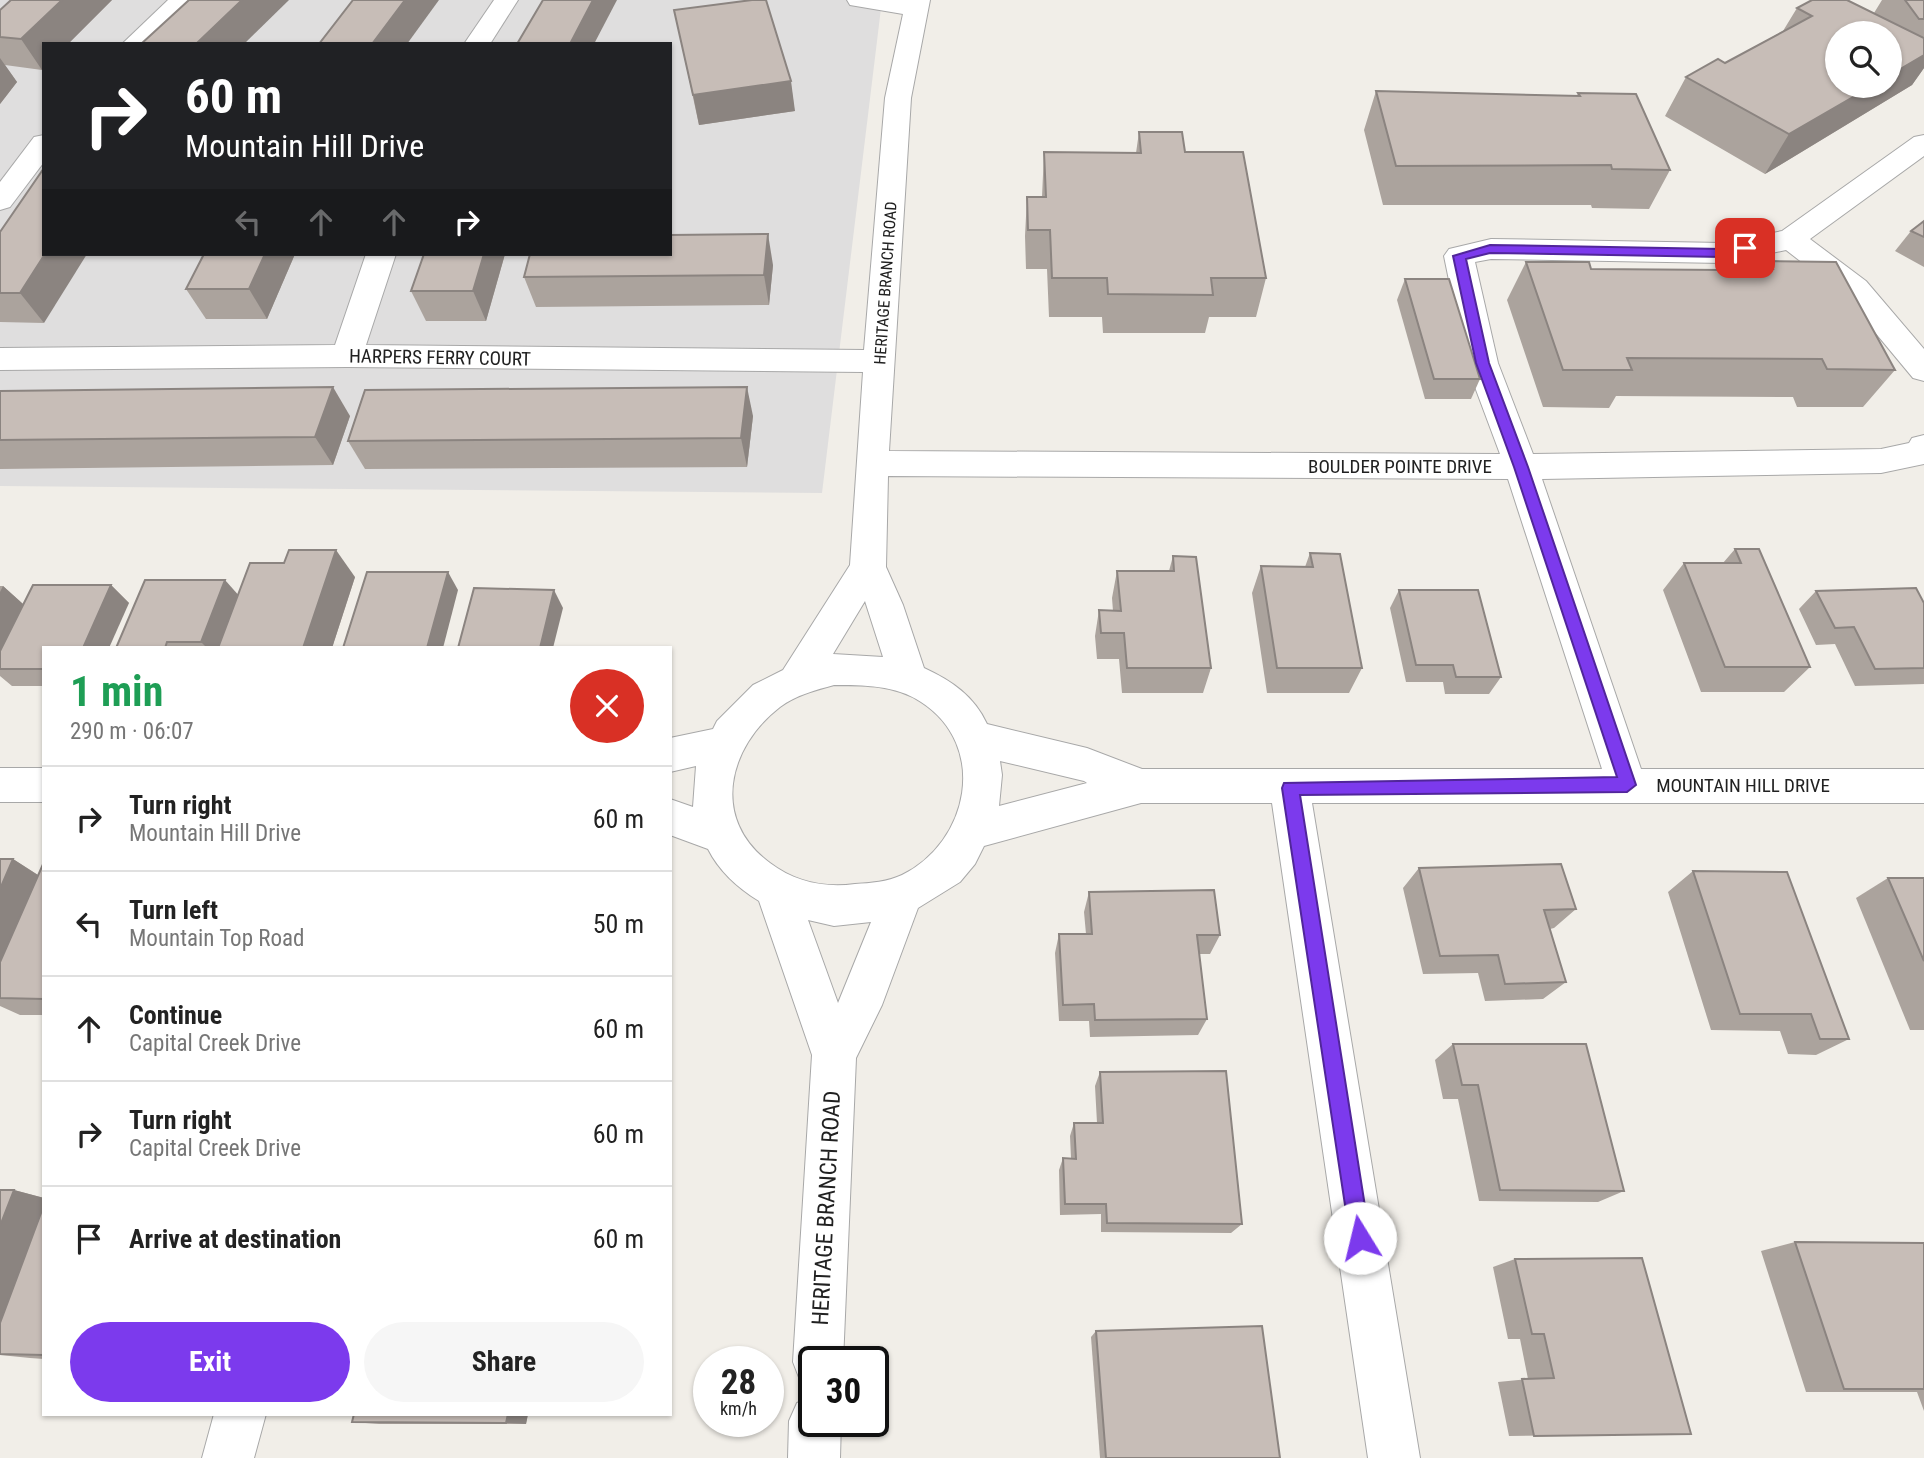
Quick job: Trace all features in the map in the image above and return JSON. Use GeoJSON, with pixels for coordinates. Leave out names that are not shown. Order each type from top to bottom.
{"type":"FeatureCollection","features":[{"type":"Feature","properties":{"kind":"street"},"geometry":{"type":"LineString","coordinates":[[137,42],[183,0]]}},
{"type":"Feature","properties":{"kind":"street"},"geometry":{"type":"LineString","coordinates":[[478,42],[506,0]]}},
{"type":"Feature","properties":{"kind":"street"},"geometry":{"type":"LineString","coordinates":[[859,0],[917,4]]}},
{"type":"Feature","properties":{"kind":"street","name":"HERITAGE BRANCH ROAD"},"geometry":{"type":"LineString","coordinates":[[909,678],[885,605],[868,568],[872,463],[898,98],[917,4]]}},
{"type":"Feature","properties":{"kind":"street"},"geometry":{"type":"LineString","coordinates":[[1627,785],[1521,467],[1482,363],[1460,256],[1490,249],[1723,253],[1791,239],[1924,143]]}},
{"type":"Feature","properties":{"kind":"street"},"geometry":{"type":"LineString","coordinates":[[0,201],[42,146]]}},
{"type":"Feature","properties":{"kind":"street"},"geometry":{"type":"LineString","coordinates":[[1791,239],[1855,288],[1924,370]]}},
{"type":"Feature","properties":{"kind":"street"},"geometry":{"type":"LineString","coordinates":[[346,356],[380,256]]}},
{"type":"Feature","properties":{"kind":"street","name":"HARPERS FERRY COURT"},"geometry":{"type":"LineString","coordinates":[[0,359],[346,356],[880,361]]}},
{"type":"Feature","properties":{"kind":"street","name":"BOULDER POINTE DRIVE"},"geometry":{"type":"LineString","coordinates":[[872,463],[1521,467],[1881,461],[1920,453],[1924,447]]}},
{"type":"Feature","properties":{"kind":"street"},"geometry":{"type":"LineString","coordinates":[[797,680],[868,568]]}},
{"type":"Feature","properties":{"kind":"street"},"geometry":{"type":"LineString","coordinates":[[834,670],[873,670],[909,678],[931,688],[964,719],[975,738],[984,768],[984,789],[974,831],[957,858],[932,880],[902,896],[860,907],[817,906],[777,893],[742,868],[719,834],[712,793],[713,773],[724,743],[742,716],[767,695],[797,680],[834,670]]}},
{"type":"Feature","properties":{"kind":"street","name":"MOUNTAIN HILL DRIVE"},"geometry":{"type":"LineString","coordinates":[[975,738],[1087,765],[1141,786]]}},
{"type":"Feature","properties":{"kind":"street"},"geometry":{"type":"LineString","coordinates":[[672,755],[724,743]]}},
{"type":"Feature","properties":{"kind":"street"},"geometry":{"type":"LineString","coordinates":[[0,785],[42,785]]}},
{"type":"Feature","properties":{"kind":"street","name":"MOUNTAIN HILL DRIVE"},"geometry":{"type":"LineString","coordinates":[[974,831],[1141,786],[1924,786]]}},
{"type":"Feature","properties":{"kind":"street"},"geometry":{"type":"LineString","coordinates":[[1290,788],[1394,1458]]}},
{"type":"Feature","properties":{"kind":"street"},"geometry":{"type":"LineString","coordinates":[[672,818],[719,834]]}},
{"type":"Feature","properties":{"kind":"street","name":"HERITAGE BRANCH ROAD"},"geometry":{"type":"LineString","coordinates":[[777,893],[834,1055],[819,1346]]}},
{"type":"Feature","properties":{"kind":"street","name":"HERITAGE BRANCH ROAD"},"geometry":{"type":"LineString","coordinates":[[834,1055],[860,1005],[902,896]]}},
{"type":"Feature","properties":{"kind":"street"},"geometry":{"type":"LineString","coordinates":[[228,1458],[239,1416]]}},
{"type":"Feature","properties":{"kind":"street"},"geometry":{"type":"LineString","coordinates":[[814,1458],[815,1437]]}},
{"type":"Feature","properties":{"kind":"shaded area"},"geometry":{"type":"Polygon","coordinates":[[[0,0],[882,0],[822,493],[0,486],[0,0]]]}},
{"type":"Feature","properties":{"kind":"building"},"geometry":{"type":"Polygon","coordinates":[[[11,0],[62,0],[21,39],[0,37],[0,10],[11,0]]]}},
{"type":"Feature","properties":{"kind":"building"},"geometry":{"type":"Polygon","coordinates":[[[189,0],[242,0],[198,42],[143,42],[189,0]]]}},
{"type":"Feature","properties":{"kind":"building"},"geometry":{"type":"Polygon","coordinates":[[[353,0],[405,0],[374,42],[321,42],[353,0]]]}},
{"type":"Feature","properties":{"kind":"building"},"geometry":{"type":"Polygon","coordinates":[[[543,0],[593,0],[571,42],[518,42],[543,0]]]}},
{"type":"Feature","properties":{"kind":"building"},"geometry":{"type":"Polygon","coordinates":[[[766,0],[791,81],[693,95],[674,10],[766,0]]]}},
{"type":"Feature","properties":{"kind":"building"},"geometry":{"type":"Polygon","coordinates":[[[1812,0],[1847,0],[1890,21],[1825,21],[1825,98],[1851,98],[1789,134],[1686,77],[1718,59],[1725,63],[1812,16],[1797,8],[1812,0]]]}},
{"type":"Feature","properties":{"kind":"building"},"geometry":{"type":"Polygon","coordinates":[[[1905,0],[1924,0],[1924,19],[1919,19],[1905,0]]]}},
{"type":"Feature","properties":{"kind":"building"},"geometry":{"type":"Polygon","coordinates":[[[1902,27],[1924,38],[1924,55],[1902,68],[1902,27]]]}},
{"type":"Feature","properties":{"kind":"building"},"geometry":{"type":"Polygon","coordinates":[[[1376,91],[1580,96],[1578,93],[1636,94],[1670,170],[1612,169],[1611,165],[1396,166],[1376,91]]]}},
{"type":"Feature","properties":{"kind":"building"},"geometry":{"type":"Polygon","coordinates":[[[1139,132],[1182,132],[1185,152],[1243,152],[1266,278],[1211,278],[1213,295],[1108,294],[1107,278],[1052,278],[1050,230],[1028,230],[1027,197],[1046,197],[1044,152],[1141,153],[1139,132]]]}},
{"type":"Feature","properties":{"kind":"building"},"geometry":{"type":"Polygon","coordinates":[[[42,171],[44,256],[20,293],[0,293],[0,232],[42,171]]]}},
{"type":"Feature","properties":{"kind":"building"},"geometry":{"type":"Polygon","coordinates":[[[1924,221],[1924,237],[1911,231],[1924,221]]]}},
{"type":"Feature","properties":{"kind":"building"},"geometry":{"type":"Polygon","coordinates":[[[768,234],[764,275],[524,277],[529,256],[672,256],[672,235],[768,234]]]}},
{"type":"Feature","properties":{"kind":"building"},"geometry":{"type":"Polygon","coordinates":[[[203,256],[264,256],[249,289],[186,289],[203,256]]]}},
{"type":"Feature","properties":{"kind":"building"},"geometry":{"type":"Polygon","coordinates":[[[423,256],[483,256],[473,291],[411,291],[423,256]]]}},
{"type":"Feature","properties":{"kind":"building"},"geometry":{"type":"Polygon","coordinates":[[[1769,261],[1836,262],[1895,370],[1827,369],[1822,359],[1627,358],[1632,370],[1563,370],[1526,262],[1589,262],[1591,269],[1773,269],[1769,261]]]}},
{"type":"Feature","properties":{"kind":"building"},"geometry":{"type":"Polygon","coordinates":[[[1405,279],[1449,279],[1480,379],[1434,379],[1405,279]]]}},
{"type":"Feature","properties":{"kind":"building"},"geometry":{"type":"Polygon","coordinates":[[[333,387],[315,437],[0,440],[0,391],[333,387]]]}},
{"type":"Feature","properties":{"kind":"building"},"geometry":{"type":"Polygon","coordinates":[[[747,387],[741,438],[348,441],[365,390],[747,387]]]}},
{"type":"Feature","properties":{"kind":"building"},"geometry":{"type":"Polygon","coordinates":[[[1735,549],[1759,549],[1810,667],[1725,667],[1684,563],[1741,563],[1735,549]]]}},
{"type":"Feature","properties":{"kind":"building"},"geometry":{"type":"Polygon","coordinates":[[[289,550],[336,550],[304,646],[219,646],[250,563],[284,563],[289,550]]]}},
{"type":"Feature","properties":{"kind":"building"},"geometry":{"type":"Polygon","coordinates":[[[1310,553],[1340,554],[1362,668],[1277,668],[1261,566],[1313,567],[1310,553]]]}},
{"type":"Feature","properties":{"kind":"building"},"geometry":{"type":"Polygon","coordinates":[[[1173,556],[1196,557],[1211,668],[1127,668],[1124,633],[1101,633],[1099,610],[1121,611],[1117,571],[1174,571],[1173,556]]]}},
{"type":"Feature","properties":{"kind":"building"},"geometry":{"type":"Polygon","coordinates":[[[367,572],[448,572],[428,646],[344,646],[367,572]]]}},
{"type":"Feature","properties":{"kind":"building"},"geometry":{"type":"Polygon","coordinates":[[[145,580],[225,580],[201,642],[167,642],[166,646],[117,646],[145,580]]]}},
{"type":"Feature","properties":{"kind":"building"},"geometry":{"type":"Polygon","coordinates":[[[33,585],[111,585],[84,646],[42,646],[42,669],[0,669],[0,651],[33,585]]]}},
{"type":"Feature","properties":{"kind":"building"},"geometry":{"type":"Polygon","coordinates":[[[474,588],[554,590],[540,646],[459,646],[474,588]]]}},
{"type":"Feature","properties":{"kind":"building"},"geometry":{"type":"Polygon","coordinates":[[[1916,588],[1924,603],[1924,668],[1875,669],[1854,627],[1835,628],[1816,591],[1916,588]]]}},
{"type":"Feature","properties":{"kind":"building"},"geometry":{"type":"Polygon","coordinates":[[[1399,590],[1478,590],[1501,677],[1456,677],[1453,665],[1416,665],[1399,590]]]}},
{"type":"Feature","properties":{"kind":"building"},"geometry":{"type":"Polygon","coordinates":[[[0,859],[13,859],[0,889],[0,859]]]}},
{"type":"Feature","properties":{"kind":"building"},"geometry":{"type":"Polygon","coordinates":[[[1561,864],[1576,909],[1544,910],[1566,982],[1505,984],[1498,955],[1440,956],[1419,868],[1561,864]]]}},
{"type":"Feature","properties":{"kind":"building"},"geometry":{"type":"Polygon","coordinates":[[[42,867],[42,999],[0,998],[0,962],[42,867]]]}},
{"type":"Feature","properties":{"kind":"building"},"geometry":{"type":"Polygon","coordinates":[[[1693,871],[1787,872],[1849,1039],[1820,1039],[1811,1014],[1740,1014],[1693,871]]]}},
{"type":"Feature","properties":{"kind":"building"},"geometry":{"type":"Polygon","coordinates":[[[1888,878],[1924,878],[1924,961],[1888,878]]]}},
{"type":"Feature","properties":{"kind":"building"},"geometry":{"type":"Polygon","coordinates":[[[1214,890],[1220,935],[1197,935],[1207,1019],[1095,1020],[1094,1004],[1063,1005],[1059,934],[1092,934],[1089,892],[1214,890]]]}},
{"type":"Feature","properties":{"kind":"building"},"geometry":{"type":"Polygon","coordinates":[[[1453,1044],[1586,1044],[1624,1191],[1500,1190],[1478,1085],[1462,1085],[1453,1044]]]}},
{"type":"Feature","properties":{"kind":"building"},"geometry":{"type":"Polygon","coordinates":[[[1226,1071],[1242,1224],[1107,1223],[1106,1204],[1065,1204],[1063,1158],[1076,1159],[1074,1123],[1103,1123],[1100,1072],[1226,1071]]]}},
{"type":"Feature","properties":{"kind":"building"},"geometry":{"type":"Polygon","coordinates":[[[0,1190],[14,1190],[0,1226],[0,1190]]]}},
{"type":"Feature","properties":{"kind":"building"},"geometry":{"type":"Polygon","coordinates":[[[42,1210],[42,1355],[0,1354],[0,1323],[42,1210]]]}},
{"type":"Feature","properties":{"kind":"building"},"geometry":{"type":"Polygon","coordinates":[[[1795,1242],[1924,1243],[1924,1389],[1844,1389],[1795,1242]]]}},
{"type":"Feature","properties":{"kind":"building"},"geometry":{"type":"Polygon","coordinates":[[[1642,1258],[1691,1434],[1534,1436],[1522,1379],[1554,1378],[1544,1334],[1532,1334],[1515,1259],[1642,1258]]]}},
{"type":"Feature","properties":{"kind":"building"},"geometry":{"type":"Polygon","coordinates":[[[1262,1326],[1280,1458],[1106,1458],[1096,1331],[1262,1326]]]}},
{"type":"Feature","properties":{"kind":"building"},"geometry":{"type":"Polygon","coordinates":[[[354,1416],[508,1416],[506,1423],[352,1422],[354,1416]]]}},
{"type":"Feature","properties":{"kind":"route"},"geometry":{"type":"LineString","coordinates":[[1360,1238],[1290,788],[1627,785],[1521,467],[1482,363],[1460,256],[1490,249],[1723,253],[1745,248]]}}]}
